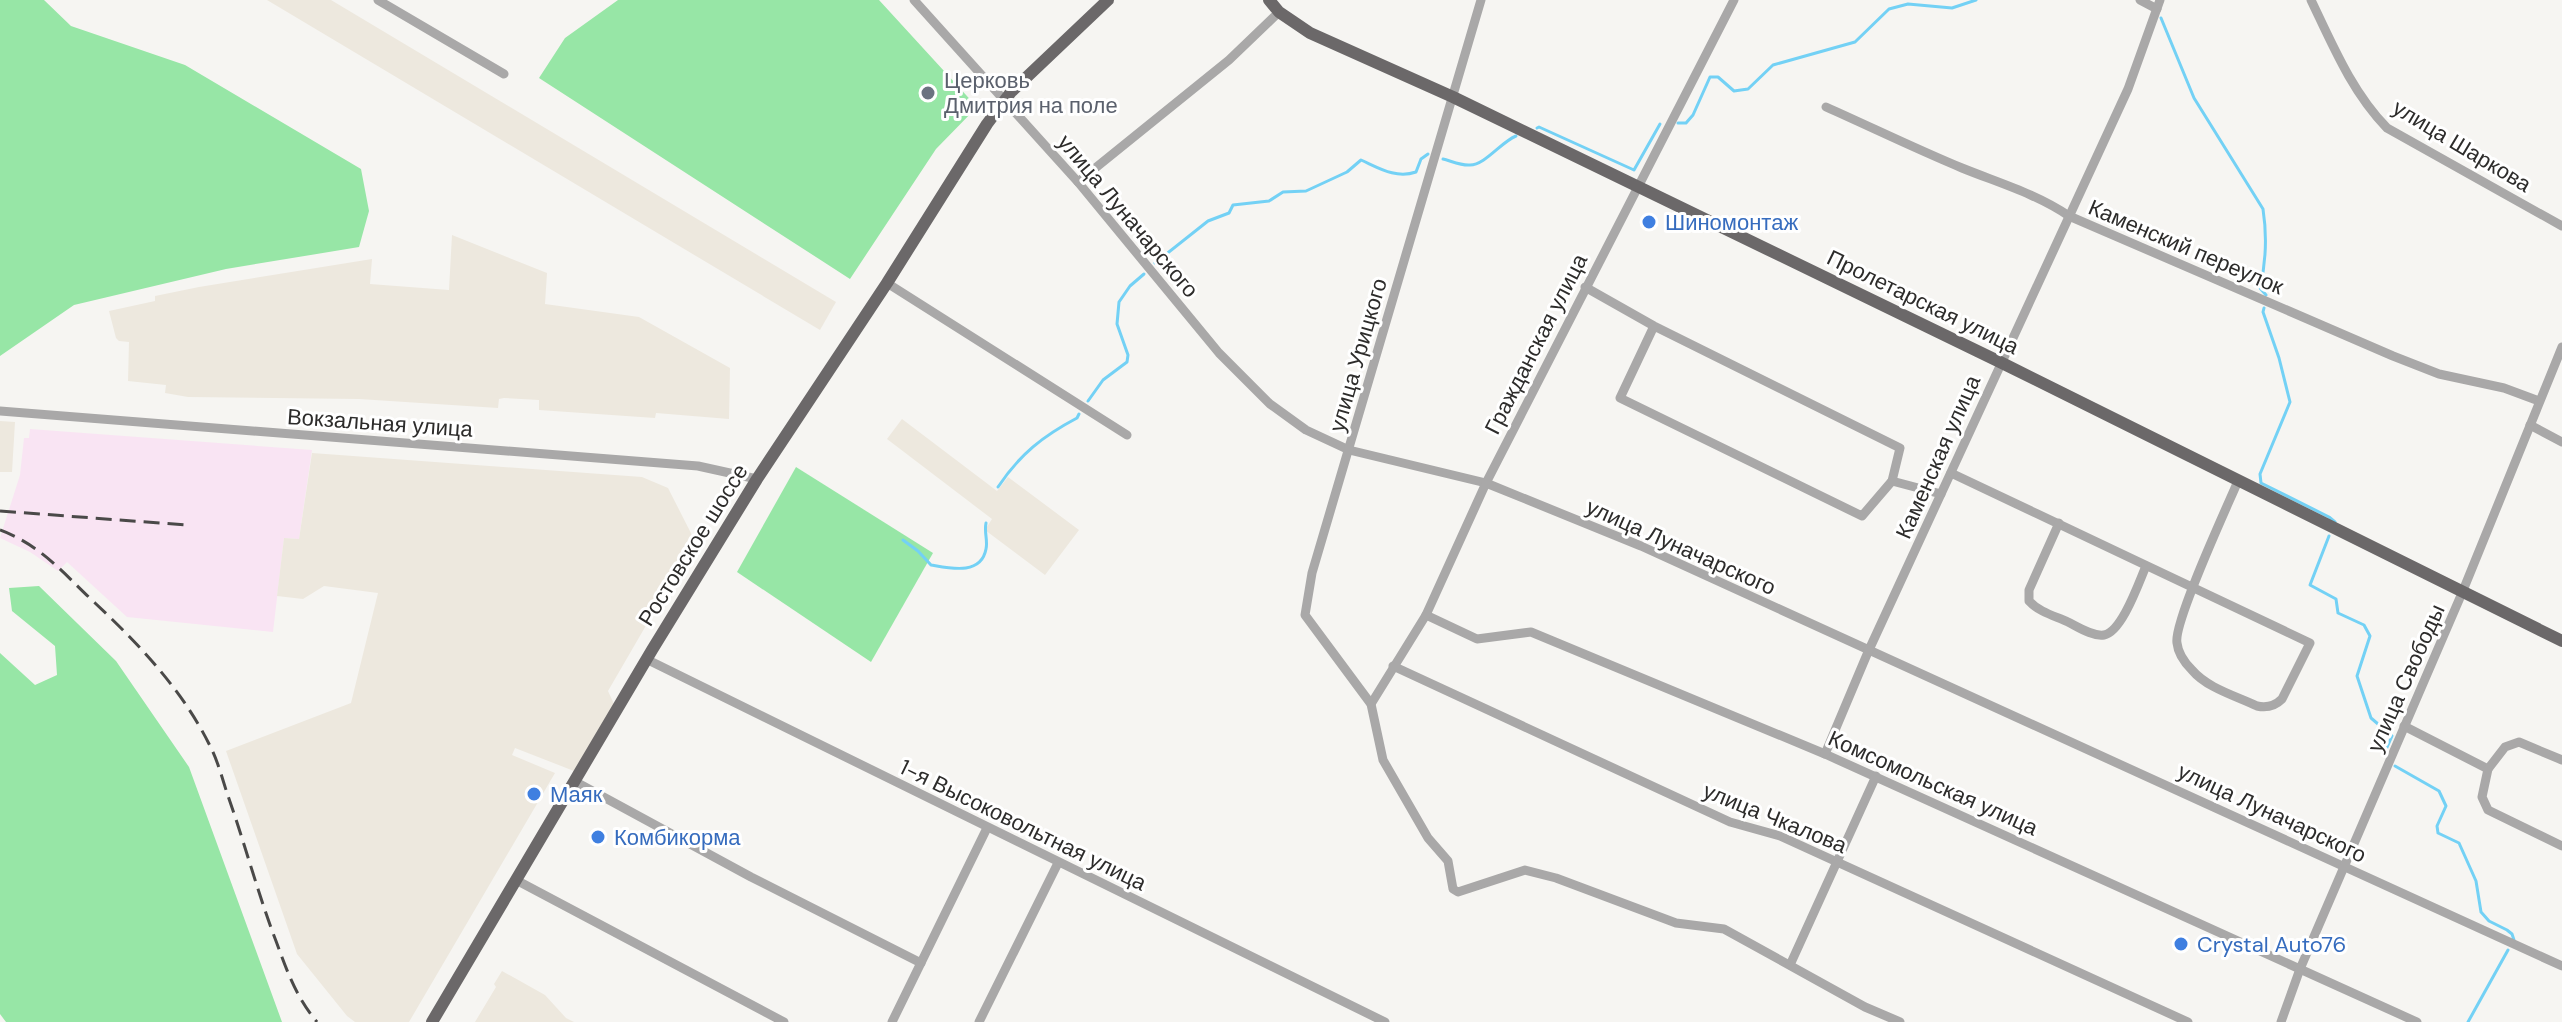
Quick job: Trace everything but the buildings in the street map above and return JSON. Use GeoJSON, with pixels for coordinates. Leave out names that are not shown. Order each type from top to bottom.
{"type":"FeatureCollection","features":[{"type":"Feature","properties":{"kind":"main road","name":"Ростовское шоссе"},"geometry":{"type":"LineString","coordinates":[[432,1022],[646,659],[757,479],[1004,100],[1108,0]]}},
{"type":"Feature","properties":{"kind":"main road","name":"Пролетарская улица"},"geometry":{"type":"LineString","coordinates":[[1269,0],[1279,12],[1310,33],[1637,185],[2562,641]]}},
{"type":"Feature","properties":{"kind":"street"},"geometry":{"type":"LineString","coordinates":[[378,0],[504,74]]}},
{"type":"Feature","properties":{"kind":"street","name":"улица Луначарского"},"geometry":{"type":"LineString","coordinates":[[914,0],[1078,182],[1219,353],[1260,394],[1306,430],[1349,450],[1486,483],[1641,546],[2562,966]]}},
{"type":"Feature","properties":{"kind":"street","name":"улица Урицкого"},"geometry":{"type":"LineString","coordinates":[[1371,704],[1305,615],[1312,573],[1481,0]]}},
{"type":"Feature","properties":{"kind":"street","name":"Гражданская улица"},"geometry":{"type":"LineString","coordinates":[[1371,704],[1426,615],[1486,483],[1734,0]]}},
{"type":"Feature","properties":{"kind":"street"},"geometry":{"type":"LineString","coordinates":[[2140,0],[2158,4]]}},
{"type":"Feature","properties":{"kind":"street","name":"улица Шаркова"},"geometry":{"type":"LineString","coordinates":[[2311,0],[2352,85],[2387,128],[2562,226]]}},
{"type":"Feature","properties":{"kind":"street","name":"Каменская улица"},"geometry":{"type":"LineString","coordinates":[[1825,754],[2000,362],[2128,89],[2158,4]]}},
{"type":"Feature","properties":{"kind":"street"},"geometry":{"type":"LineString","coordinates":[[1078,182],[1229,60],[1279,12]]}},
{"type":"Feature","properties":{"kind":"street","name":"Каменский переулок"},"geometry":{"type":"LineString","coordinates":[[1826,107],[2393,356],[2439,374],[2504,388],[2539,401]]}},
{"type":"Feature","properties":{"kind":"street"},"geometry":{"type":"LineString","coordinates":[[887,283],[1127,435]]}},
{"type":"Feature","properties":{"kind":"street"},"geometry":{"type":"LineString","coordinates":[[1585,287],[1654,326],[1900,448],[1892,481],[1862,516],[1620,398],[1654,326]]}},
{"type":"Feature","properties":{"kind":"street","name":"улица Свободы"},"geometry":{"type":"LineString","coordinates":[[2281,1022],[2300,969],[2462,593],[2562,347]]}},
{"type":"Feature","properties":{"kind":"street","name":"Вокзальная улица"},"geometry":{"type":"LineString","coordinates":[[0,411],[698,466],[757,479]]}},
{"type":"Feature","properties":{"kind":"street"},"geometry":{"type":"LineString","coordinates":[[2530,425],[2562,442]]}},
{"type":"Feature","properties":{"kind":"street"},"geometry":{"type":"LineString","coordinates":[[1951,473],[2059,523],[2146,566],[2193,588],[2310,643],[2282,699],[2277,704],[2264,707],[2201,679],[2183,659],[2176,642],[2193,588],[2238,481]]}},
{"type":"Feature","properties":{"kind":"street"},"geometry":{"type":"LineString","coordinates":[[1892,481],[1941,494]]}},
{"type":"Feature","properties":{"kind":"street"},"geometry":{"type":"LineString","coordinates":[[2059,523],[2029,590],[2029,601],[2038,609],[2096,634],[2110,633],[2119,624],[2146,566]]}},
{"type":"Feature","properties":{"kind":"street","name":"Комсомольская улица"},"geometry":{"type":"LineString","coordinates":[[1426,615],[1477,639],[1531,632],[1876,776],[2417,1022]]}},
{"type":"Feature","properties":{"kind":"street","name":"1-я Высоковольтная улица"},"geometry":{"type":"LineString","coordinates":[[646,659],[1385,1022]]}},
{"type":"Feature","properties":{"kind":"street","name":"улица Чкалова"},"geometry":{"type":"LineString","coordinates":[[1393,666],[1730,822],[1780,836],[2188,1022]]}},
{"type":"Feature","properties":{"kind":"street"},"geometry":{"type":"LineString","coordinates":[[1371,704],[1383,760],[1428,838],[1448,861],[1453,889],[1458,892],[1525,870],[1556,878],[1676,923],[1724,929],[1865,1007],[1900,1022]]}},
{"type":"Feature","properties":{"kind":"street"},"geometry":{"type":"LineString","coordinates":[[2404,726],[2488,769]]}},
{"type":"Feature","properties":{"kind":"street"},"geometry":{"type":"LineString","coordinates":[[2562,760],[2519,742],[2505,747],[2488,769],[2482,797],[2488,810],[2562,846]]}},
{"type":"Feature","properties":{"kind":"street"},"geometry":{"type":"LineString","coordinates":[[1790,965],[1876,776]]}},
{"type":"Feature","properties":{"kind":"street"},"geometry":{"type":"LineString","coordinates":[[574,781],[751,877],[921,963]]}},
{"type":"Feature","properties":{"kind":"street"},"geometry":{"type":"LineString","coordinates":[[892,1022],[987,828]]}},
{"type":"Feature","properties":{"kind":"street"},"geometry":{"type":"LineString","coordinates":[[979,1022],[1058,863]]}},
{"type":"Feature","properties":{"kind":"street"},"geometry":{"type":"LineString","coordinates":[[516,880],[784,1022]]}},
{"type":"Feature","properties":{"kind":"shaded area"},"geometry":{"type":"Polygon","coordinates":[[[267,0],[331,0],[836,302],[820,330],[267,0]]]}},
{"type":"Feature","properties":{"kind":"shaded area"},"geometry":{"type":"Polygon","coordinates":[[[452,235],[547,273],[545,304],[639,317],[730,368],[729,419],[656,413],[655,418],[539,410],[539,400],[504,398],[499,399],[498,408],[359,399],[188,397],[165,393],[166,385],[128,381],[129,342],[116,338],[109,311],[155,301],[155,296],[199,287],[372,259],[370,284],[449,290],[452,235]]]}},
{"type":"Feature","properties":{"kind":"shaded area"},"geometry":{"type":"Polygon","coordinates":[[[902,419],[997,491],[1008,477],[1079,530],[1045,575],[985,530],[992,519],[887,439],[902,419]]]}},
{"type":"Feature","properties":{"kind":"shaded area"},"geometry":{"type":"Polygon","coordinates":[[[0,421],[15,422],[12,472],[0,472],[0,421]]]}},
{"type":"Feature","properties":{"kind":"shaded area"},"geometry":{"type":"Polygon","coordinates":[[[30,429],[312,450],[299,539],[284,538],[273,632],[127,617],[67,562],[58,571],[30,552],[0,538],[20,475],[24,438],[29,438],[30,429]]]}},
{"type":"Feature","properties":{"kind":"shaded area"},"geometry":{"type":"Polygon","coordinates":[[[312,453],[642,477],[668,488],[695,541],[608,691],[614,704],[574,771],[515,748],[512,755],[555,773],[409,1022],[355,1022],[297,954],[226,751],[351,703],[378,593],[324,586],[303,599],[277,596],[284,538],[299,539],[312,453]]]}},
{"type":"Feature","properties":{"kind":"shaded area"},"geometry":{"type":"Polygon","coordinates":[[[502,971],[545,995],[566,1018],[574,1022],[475,1022],[502,971]]]}},
{"type":"Feature","properties":{"kind":"green space"},"geometry":{"type":"Polygon","coordinates":[[[0,0],[44,0],[71,26],[185,65],[361,169],[369,211],[359,247],[226,269],[74,305],[0,356],[0,0]]]}},
{"type":"Feature","properties":{"kind":"green space"},"geometry":{"type":"Polygon","coordinates":[[[618,0],[879,0],[977,107],[936,149],[850,279],[539,78],[565,38],[618,0]]]}},
{"type":"Feature","properties":{"kind":"green space"},"geometry":{"type":"Polygon","coordinates":[[[796,467],[933,553],[871,662],[737,572],[796,467]]]}},
{"type":"Feature","properties":{"kind":"green space"},"geometry":{"type":"Polygon","coordinates":[[[39,586],[116,661],[189,767],[282,1022],[6,1022],[0,1014],[0,653],[35,685],[57,675],[55,646],[12,611],[9,588],[39,586]]]}},
{"type":"Feature","properties":{"kind":"waterway"},"geometry":{"type":"LineString","coordinates":[[1678,123],[1686,123],[1693,115],[1710,77],[1718,77],[1734,91],[1748,89],[1773,65],[1855,42],[1889,9],[1908,4],[1952,8],[1976,0]]}},
{"type":"Feature","properties":{"kind":"waterway"},"geometry":{"type":"LineString","coordinates":[[2161,18],[2194,98],[2263,209],[2265,248],[2260,288],[2266,295]]}},
{"type":"Feature","properties":{"kind":"waterway"},"geometry":{"type":"LineString","coordinates":[[1537,128],[1634,170],[1660,124]]}},
{"type":"Feature","properties":{"kind":"waterway"},"geometry":{"type":"LineString","coordinates":[[1443,159],[1464,165],[1476,164],[1516,136]]}},
{"type":"Feature","properties":{"kind":"waterway"},"geometry":{"type":"LineString","coordinates":[[1155,263],[1208,221],[1229,213],[1233,205],[1269,201],[1283,192],[1306,191],[1347,172],[1361,160],[1381,169],[1409,174],[1416,172],[1421,159],[1428,154]]}},
{"type":"Feature","properties":{"kind":"waterway"},"geometry":{"type":"LineString","coordinates":[[1088,401],[1103,380],[1127,362],[1128,355],[1117,324],[1119,302],[1130,286],[1144,274]]}},
{"type":"Feature","properties":{"kind":"waterway"},"geometry":{"type":"LineString","coordinates":[[2264,308],[2290,402],[2260,474],[2261,483],[2335,522]]}},
{"type":"Feature","properties":{"kind":"waterway"},"geometry":{"type":"LineString","coordinates":[[998,487],[1033,447],[1079,414]]}},
{"type":"Feature","properties":{"kind":"waterway"},"geometry":{"type":"LineString","coordinates":[[903,540],[931,565],[971,567],[983,558],[986,523]]}},
{"type":"Feature","properties":{"kind":"waterway"},"geometry":{"type":"LineString","coordinates":[[2329,536],[2310,585],[2336,599],[2338,613],[2364,625],[2370,636],[2357,676],[2371,718],[2392,736],[2384,754]]}},
{"type":"Feature","properties":{"kind":"waterway"},"geometry":{"type":"LineString","coordinates":[[2395,766],[2439,791],[2446,806],[2437,826],[2438,833],[2459,843],[2476,881],[2481,912],[2489,921],[2512,934],[2514,940]]}},
{"type":"Feature","properties":{"kind":"waterway"},"geometry":{"type":"LineString","coordinates":[[2468,1022],[2508,950]]}},
{"type":"Feature","properties":{"kind":"railway"},"geometry":{"type":"LineString","coordinates":[[0,511],[186,525]]}},
{"type":"Feature","properties":{"kind":"railway"},"geometry":{"type":"LineString","coordinates":[[0,530],[28,544],[62,571],[145,653],[189,709],[217,761],[288,973],[317,1022]]}},
{"type":"Feature","properties":{"kind":"place","name":"Церковь Дмитрия на поле"},"geometry":{"type":"Point","coordinates":[928,93]}},
{"type":"Feature","properties":{"kind":"place","name":"Шиномонтаж"},"geometry":{"type":"Point","coordinates":[1649,222]}},
{"type":"Feature","properties":{"kind":"place","name":"Маяк"},"geometry":{"type":"Point","coordinates":[534,794]}},
{"type":"Feature","properties":{"kind":"place","name":"Комбикорма"},"geometry":{"type":"Point","coordinates":[598,837]}},
{"type":"Feature","properties":{"kind":"place","name":"Crystal Auto76"},"geometry":{"type":"Point","coordinates":[2181,944]}}]}
